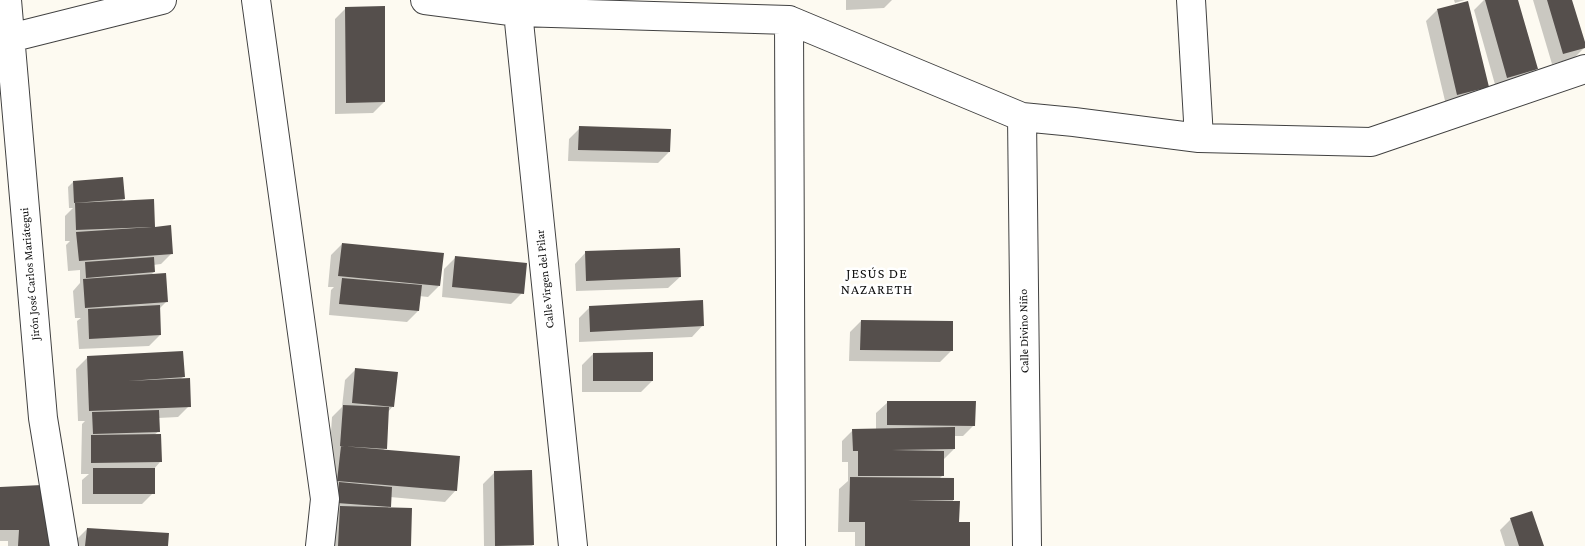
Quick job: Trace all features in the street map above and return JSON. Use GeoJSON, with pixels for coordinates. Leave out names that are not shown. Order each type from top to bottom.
{"type":"FeatureCollection","features":[{"type":"Feature","properties":{"kind":"street","name":"Jirón José Carlos Mariátegui"},"geometry":{"type":"LineString","coordinates":[[7,0],[10,38],[8,115],[42,418],[64,546]]}},
{"type":"Feature","properties":{"kind":"street"},"geometry":{"type":"LineString","coordinates":[[10,38],[162,0]]}},
{"type":"Feature","properties":{"kind":"street"},"geometry":{"type":"LineString","coordinates":[[256,0],[325,499],[320,546]]}},
{"type":"Feature","properties":{"kind":"street"},"geometry":{"type":"LineString","coordinates":[[425,0],[518,12],[789,20],[1022,117],[1199,138],[1371,142],[1585,69]]}},
{"type":"Feature","properties":{"kind":"street"},"geometry":{"type":"LineString","coordinates":[[1191,0],[1199,138]]}},
{"type":"Feature","properties":{"kind":"street","name":"Calle Virgen del Pilar"},"geometry":{"type":"LineString","coordinates":[[518,12],[573,546]]}},
{"type":"Feature","properties":{"kind":"street"},"geometry":{"type":"LineString","coordinates":[[789,20],[791,546]]}},
{"type":"Feature","properties":{"kind":"street","name":"Calle Divino Niño"},"geometry":{"type":"LineString","coordinates":[[1022,117],[1027,546]]}},
{"type":"Feature","properties":{"kind":"building"},"geometry":{"type":"Polygon","coordinates":[[[1485,0],[1518,0],[1538,69],[1507,78],[1485,0]]]}},
{"type":"Feature","properties":{"kind":"building"},"geometry":{"type":"Polygon","coordinates":[[[1547,0],[1572,0],[1585,42],[1585,48],[1563,54],[1547,0]]]}},
{"type":"Feature","properties":{"kind":"building"},"geometry":{"type":"Polygon","coordinates":[[[1468,1],[1489,87],[1457,95],[1437,9],[1468,1]]]}},
{"type":"Feature","properties":{"kind":"building"},"geometry":{"type":"Polygon","coordinates":[[[385,6],[385,102],[346,103],[345,7],[385,6]]]}},
{"type":"Feature","properties":{"kind":"building"},"geometry":{"type":"Polygon","coordinates":[[[579,126],[671,129],[670,152],[578,150],[579,126]]]}},
{"type":"Feature","properties":{"kind":"building"},"geometry":{"type":"Polygon","coordinates":[[[123,177],[125,199],[74,203],[73,181],[123,177]]]}},
{"type":"Feature","properties":{"kind":"building"},"geometry":{"type":"Polygon","coordinates":[[[154,199],[155,227],[171,225],[173,254],[79,261],[76,232],[152,227],[76,230],[75,203],[154,199]]]}},
{"type":"Feature","properties":{"kind":"building"},"geometry":{"type":"Polygon","coordinates":[[[342,243],[444,253],[440,286],[338,276],[342,243]]]}},
{"type":"Feature","properties":{"kind":"building"},"geometry":{"type":"Polygon","coordinates":[[[680,248],[681,277],[586,281],[585,251],[680,248]]]}},
{"type":"Feature","properties":{"kind":"building"},"geometry":{"type":"Polygon","coordinates":[[[455,256],[527,263],[524,294],[452,287],[455,256]]]}},
{"type":"Feature","properties":{"kind":"building"},"geometry":{"type":"Polygon","coordinates":[[[154,257],[155,272],[86,278],[85,262],[154,257]]]}},
{"type":"Feature","properties":{"kind":"building"},"geometry":{"type":"Polygon","coordinates":[[[166,273],[168,302],[85,308],[83,279],[166,273]]]}},
{"type":"Feature","properties":{"kind":"building"},"geometry":{"type":"Polygon","coordinates":[[[342,278],[422,285],[419,311],[339,304],[342,278]]]}},
{"type":"Feature","properties":{"kind":"building"},"geometry":{"type":"Polygon","coordinates":[[[703,300],[704,326],[590,332],[589,306],[703,300]]]}},
{"type":"Feature","properties":{"kind":"building"},"geometry":{"type":"Polygon","coordinates":[[[160,305],[161,335],[89,339],[88,309],[160,305]]]}},
{"type":"Feature","properties":{"kind":"building"},"geometry":{"type":"Polygon","coordinates":[[[861,320],[953,321],[953,351],[860,350],[861,320]]]}},
{"type":"Feature","properties":{"kind":"building"},"geometry":{"type":"Polygon","coordinates":[[[183,351],[185,377],[128,381],[190,378],[191,407],[89,411],[87,356],[183,351]]]}},
{"type":"Feature","properties":{"kind":"building"},"geometry":{"type":"Polygon","coordinates":[[[653,352],[653,381],[593,381],[593,353],[653,352]]]}},
{"type":"Feature","properties":{"kind":"building"},"geometry":{"type":"Polygon","coordinates":[[[355,368],[398,372],[394,407],[352,403],[355,368]]]}},
{"type":"Feature","properties":{"kind":"building"},"geometry":{"type":"Polygon","coordinates":[[[887,401],[976,401],[975,426],[887,425],[887,401]]]}},
{"type":"Feature","properties":{"kind":"building"},"geometry":{"type":"Polygon","coordinates":[[[343,405],[389,407],[387,449],[340,446],[343,405]]]}},
{"type":"Feature","properties":{"kind":"building"},"geometry":{"type":"Polygon","coordinates":[[[159,410],[160,432],[93,434],[92,412],[159,410]]]}},
{"type":"Feature","properties":{"kind":"building"},"geometry":{"type":"Polygon","coordinates":[[[955,427],[955,449],[892,450],[944,451],[944,476],[858,476],[858,451],[853,451],[852,429],[955,427]]]}},
{"type":"Feature","properties":{"kind":"building"},"geometry":{"type":"Polygon","coordinates":[[[161,434],[162,462],[91,463],[91,435],[161,434]]]}},
{"type":"Feature","properties":{"kind":"building"},"geometry":{"type":"Polygon","coordinates":[[[341,446],[460,456],[457,491],[337,481],[341,446]]]}},
{"type":"Feature","properties":{"kind":"building"},"geometry":{"type":"Polygon","coordinates":[[[93,468],[155,468],[155,494],[93,494],[93,468]]]}},
{"type":"Feature","properties":{"kind":"building"},"geometry":{"type":"Polygon","coordinates":[[[532,470],[534,545],[495,546],[494,471],[532,470]]]}},
{"type":"Feature","properties":{"kind":"building"},"geometry":{"type":"Polygon","coordinates":[[[850,477],[954,478],[954,500],[908,501],[960,501],[959,522],[970,522],[970,546],[865,546],[865,522],[849,522],[850,477]]]}},
{"type":"Feature","properties":{"kind":"building"},"geometry":{"type":"Polygon","coordinates":[[[339,482],[392,487],[391,507],[337,503],[339,482]]]}},
{"type":"Feature","properties":{"kind":"building"},"geometry":{"type":"Polygon","coordinates":[[[42,485],[51,546],[18,546],[19,530],[0,530],[0,487],[42,485]]]}},
{"type":"Feature","properties":{"kind":"building"},"geometry":{"type":"Polygon","coordinates":[[[340,506],[412,508],[411,546],[338,546],[340,506]]]}},
{"type":"Feature","properties":{"kind":"building"},"geometry":{"type":"Polygon","coordinates":[[[1532,511],[1544,546],[1519,546],[1510,518],[1532,511]]]}},
{"type":"Feature","properties":{"kind":"building"},"geometry":{"type":"Polygon","coordinates":[[[87,528],[169,533],[168,546],[85,546],[87,528]]]}},
{"type":"Feature","properties":{"kind":"district","name":"JESÚS DE NAZARETH"},"geometry":{"type":"Point","coordinates":[877,282]}}]}
